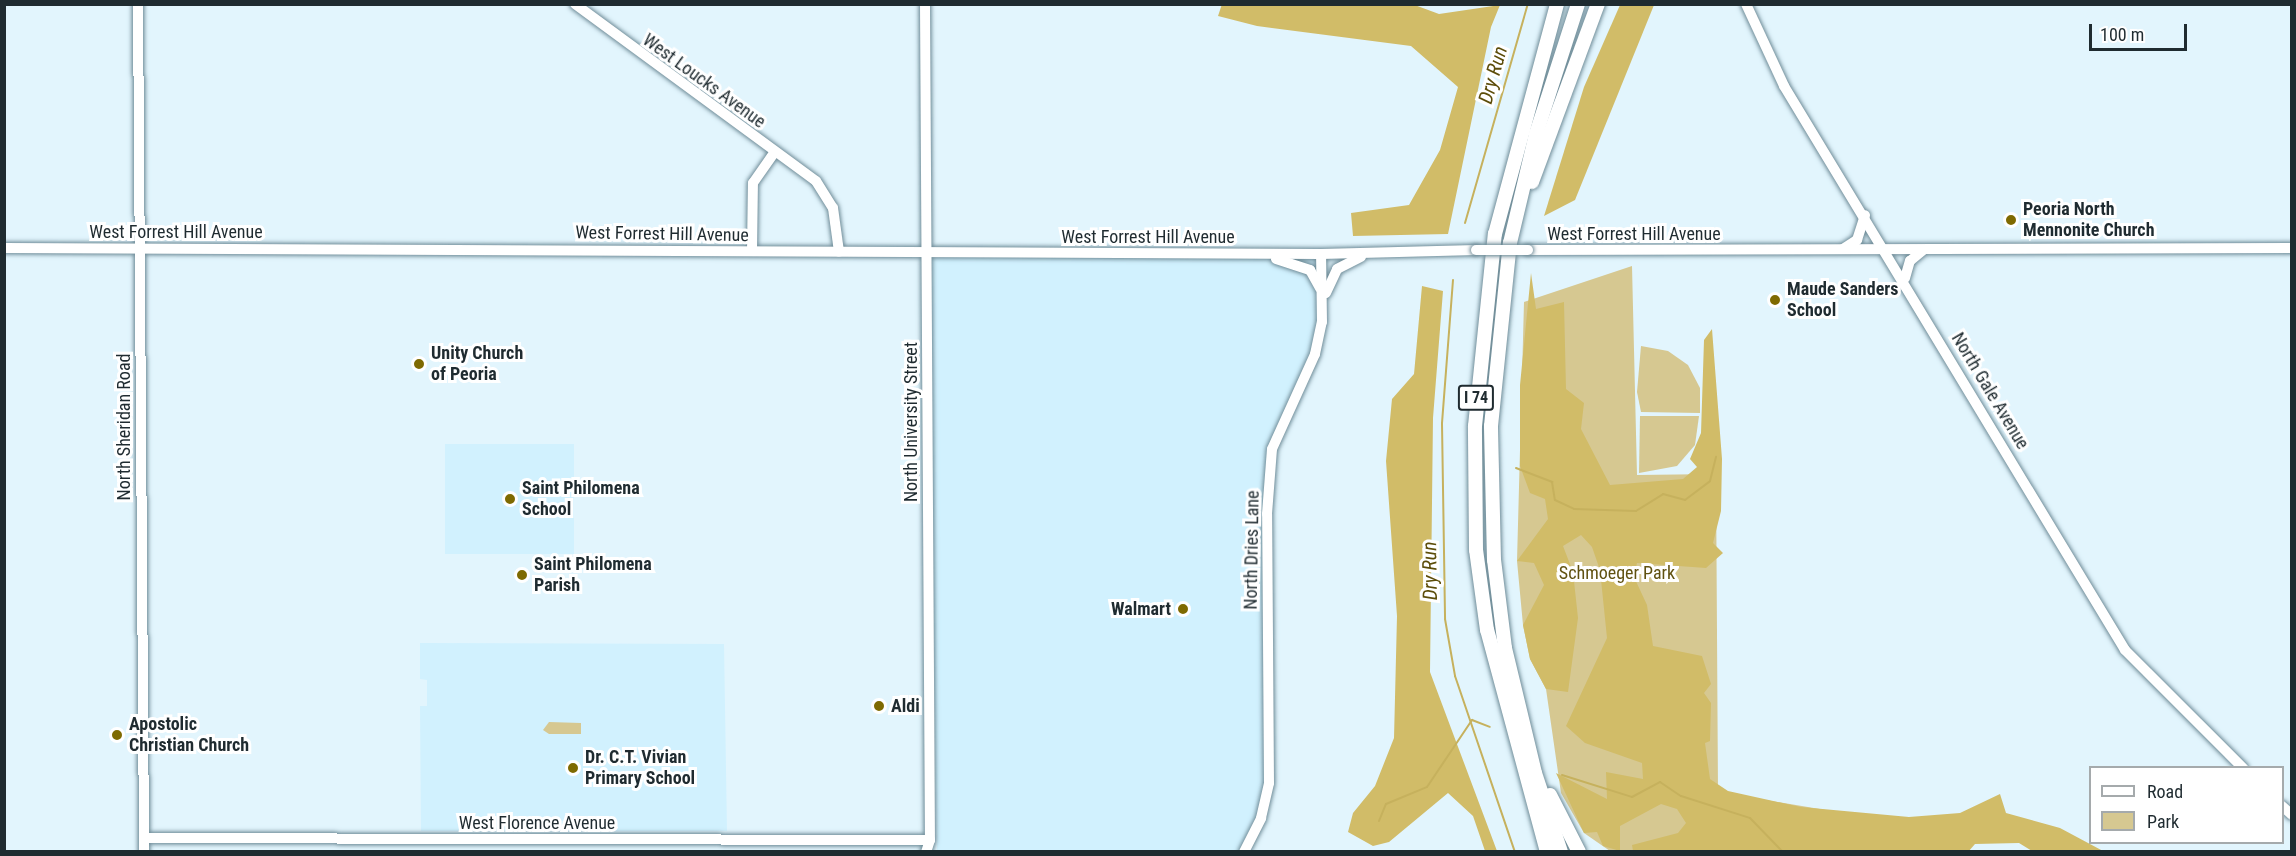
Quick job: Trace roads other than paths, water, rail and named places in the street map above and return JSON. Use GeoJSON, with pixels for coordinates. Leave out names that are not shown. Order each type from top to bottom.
{"type":"FeatureCollection","features":[{"type":"Feature","properties":{"kind":"highway"},"geometry":{"type":"LineString","coordinates":[[1501,201],[1550,4]]}},
{"type":"Feature","properties":{"kind":"highway","name":"I 74"},"geometry":{"type":"LineString","coordinates":[[1546,852],[1537,829],[1494,664],[1476,550],[1478,365],[1501,201],[1557,4]]}},
{"type":"Feature","properties":{"kind":"highway","name":"I 74"},"geometry":{"type":"LineString","coordinates":[[1561,852],[1519,711],[1494,560],[1491,426],[1505,273],[1534,142],[1578,4]]}},
{"type":"Feature","properties":{"kind":"highway"},"geometry":{"type":"LineString","coordinates":[[1505,273],[1556,114],[1598,4]]}},
{"type":"Feature","properties":{"kind":"highway"},"geometry":{"type":"LineString","coordinates":[[1494,560],[1532,735],[1554,803],[1580,852]]}},
{"type":"Feature","properties":{"kind":"highway"},"geometry":{"type":"LineString","coordinates":[[1537,829],[1540,852]]}},
{"type":"Feature","properties":{"kind":"main road","name":"North Sheridan Road"},"geometry":{"type":"LineString","coordinates":[[138,4],[144,848]]}},
{"type":"Feature","properties":{"kind":"main road","name":"West Loucks Avenue"},"geometry":{"type":"LineString","coordinates":[[575,4],[816,182],[832,208],[839,252]]}},
{"type":"Feature","properties":{"kind":"main road","name":"North University Street"},"geometry":{"type":"LineString","coordinates":[[926,4],[930,840],[926,852]]}},
{"type":"Feature","properties":{"kind":"main road","name":"North Gale Avenue"},"geometry":{"type":"LineString","coordinates":[[1746,4],[1765,52],[1905,278],[2126,650],[2241,766]]}},
{"type":"Feature","properties":{"kind":"main road"},"geometry":{"type":"LineString","coordinates":[[752,251],[753,183],[775,152]]}},
{"type":"Feature","properties":{"kind":"main road"},"geometry":{"type":"LineString","coordinates":[[1842,250],[1857,240],[1865,215]]}},
{"type":"Feature","properties":{"kind":"main road","name":"West Forrest Hill Avenue"},"geometry":{"type":"LineString","coordinates":[[4,248],[1249,254],[1476,250],[2292,248]]}},
{"type":"Feature","properties":{"kind":"main road"},"geometry":{"type":"LineString","coordinates":[[1905,278],[1910,261],[1923,249]]}},
{"type":"Feature","properties":{"kind":"main road"},"geometry":{"type":"LineString","coordinates":[[1323,303],[1330,280],[1341,265],[1387,252]]}},
{"type":"Feature","properties":{"kind":"main road"},"geometry":{"type":"LineString","coordinates":[[1249,254],[1310,270],[1323,303]]}},
{"type":"Feature","properties":{"kind":"main road","name":"North Dries Lane"},"geometry":{"type":"LineString","coordinates":[[1244,852],[1261,818],[1269,778],[1267,514],[1272,449],[1316,354],[1323,303],[1322,254]]}},
{"type":"Feature","properties":{"kind":"main road","name":"North University Street"},"geometry":{"type":"LineString","coordinates":[[930,840],[936,852]]}},
{"type":"Feature","properties":{"kind":"main road","name":"West Florence Avenue"},"geometry":{"type":"LineString","coordinates":[[144,848],[930,840]]}},
{"type":"Feature","properties":{"kind":"waterway","name":"Dry Run"},"geometry":{"type":"LineString","coordinates":[[1465,223],[1528,4]]}},
{"type":"Feature","properties":{"kind":"waterway","name":"Dry Run"},"geometry":{"type":"LineString","coordinates":[[1453,280],[1442,424],[1445,619],[1455,676],[1515,852]]}},
{"type":"Feature","properties":{"kind":"waterway"},"geometry":{"type":"LineString","coordinates":[[1516,468],[1552,482],[1555,500],[1574,509],[1636,511],[1663,494],[1685,500],[1710,481],[1716,457]]}},
{"type":"Feature","properties":{"kind":"waterway"},"geometry":{"type":"LineString","coordinates":[[1472,720],[1490,727]]}},
{"type":"Feature","properties":{"kind":"waterway"},"geometry":{"type":"LineString","coordinates":[[1379,821],[1386,804],[1427,787],[1472,720]]}},
{"type":"Feature","properties":{"kind":"waterway"},"geometry":{"type":"LineString","coordinates":[[1562,775],[1632,797],[1660,782],[1681,796],[1750,818],[1783,852]]}},
{"type":"Feature","properties":{"kind":"place","name":"Peoria North Mennonite Church"},"geometry":{"type":"Point","coordinates":[2011,220]}},
{"type":"Feature","properties":{"kind":"place","name":"Maude Sanders School"},"geometry":{"type":"Point","coordinates":[1775,300]}},
{"type":"Feature","properties":{"kind":"place","name":"Unity Church of Peoria"},"geometry":{"type":"Point","coordinates":[419,364]}},
{"type":"Feature","properties":{"kind":"place","name":"Saint Philomena School"},"geometry":{"type":"Point","coordinates":[510,499]}},
{"type":"Feature","properties":{"kind":"place","name":"Saint Philomena Parish"},"geometry":{"type":"Point","coordinates":[522,575]}},
{"type":"Feature","properties":{"kind":"place","name":"Walmart"},"geometry":{"type":"Point","coordinates":[1183,609]}},
{"type":"Feature","properties":{"kind":"place","name":"Aldi"},"geometry":{"type":"Point","coordinates":[879,706]}},
{"type":"Feature","properties":{"kind":"place","name":"Apostolic Christian Church"},"geometry":{"type":"Point","coordinates":[117,735]}},
{"type":"Feature","properties":{"kind":"place","name":"Dr. C.T. Vivian Primary School"},"geometry":{"type":"Point","coordinates":[573,768]}},
{"type":"Feature","properties":{"kind":"park label","name":"Schmoeger Park"},"geometry":{"type":"Point","coordinates":[1617,573]}}]}
